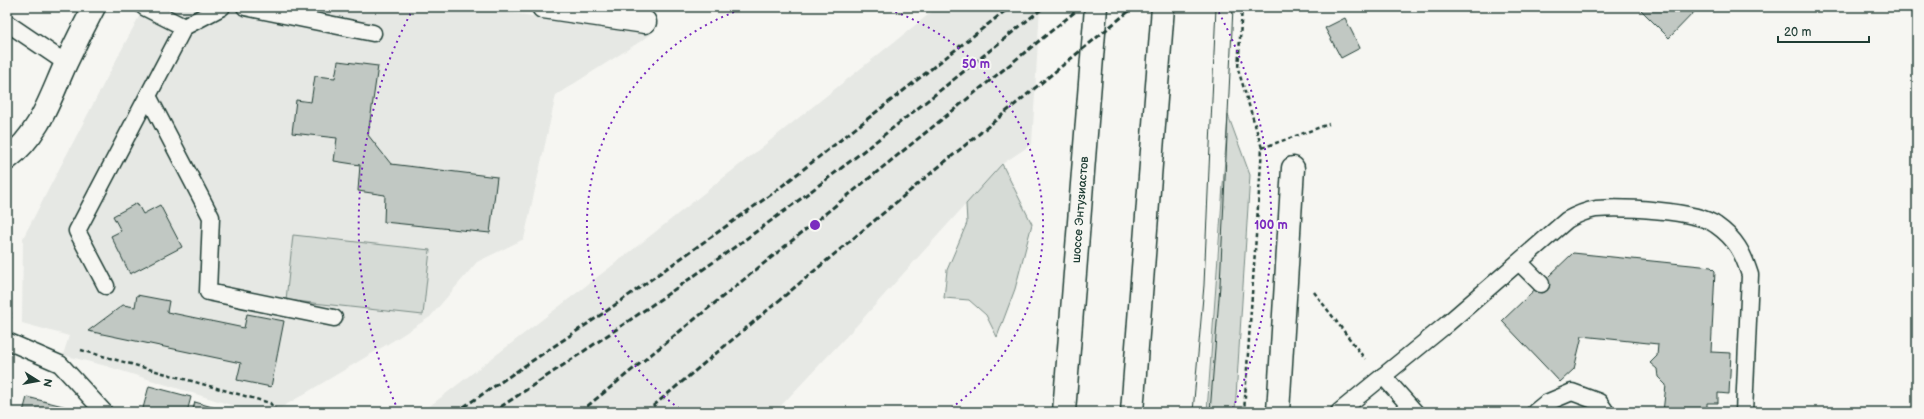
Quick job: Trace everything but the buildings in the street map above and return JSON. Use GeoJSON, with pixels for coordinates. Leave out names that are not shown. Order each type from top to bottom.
{"type":"FeatureCollection","features":[{"type":"Feature","properties":{"kind":"main road"},"geometry":{"type":"LineString","coordinates":[[7,159],[19,150],[45,114],[66,63],[94,7]]}},
{"type":"Feature","properties":{"kind":"main road"},"geometry":{"type":"LineString","coordinates":[[543,7],[645,22]]}},
{"type":"Feature","properties":{"kind":"main road","name":"шоссе Энтузиастов"},"geometry":{"type":"LineString","coordinates":[[1064,412],[1096,7]]}},
{"type":"Feature","properties":{"kind":"main road"},"geometry":{"type":"LineString","coordinates":[[1132,412],[1163,7]]}},
{"type":"Feature","properties":{"kind":"main road"},"geometry":{"type":"LineString","coordinates":[[1278,412],[1293,168]]}},
{"type":"Feature","properties":{"kind":"lane"},"geometry":{"type":"LineString","coordinates":[[144,7],[184,27]]}},
{"type":"Feature","properties":{"kind":"lane"},"geometry":{"type":"LineString","coordinates":[[106,286],[77,231],[184,27],[222,7]]}},
{"type":"Feature","properties":{"kind":"lane"},"geometry":{"type":"LineString","coordinates":[[245,7],[373,33]]}},
{"type":"Feature","properties":{"kind":"lane"},"geometry":{"type":"LineString","coordinates":[[7,23],[66,63]]}},
{"type":"Feature","properties":{"kind":"lane"},"geometry":{"type":"LineString","coordinates":[[148,96],[211,217],[208,292],[334,318]]}},
{"type":"Feature","properties":{"kind":"lane"},"geometry":{"type":"LineString","coordinates":[[1339,412],[1519,262],[1567,220],[1581,213],[1594,210],[1678,213],[1698,216],[1716,224],[1733,240],[1743,254],[1750,275],[1744,412]]}},
{"type":"Feature","properties":{"kind":"lane"},"geometry":{"type":"LineString","coordinates":[[1519,262],[1541,284]]}},
{"type":"Feature","properties":{"kind":"lane"},"geometry":{"type":"LineString","coordinates":[[7,341],[60,364],[104,412]]}},
{"type":"Feature","properties":{"kind":"lane"},"geometry":{"type":"LineString","coordinates":[[1382,377],[1415,412]]}},
{"type":"Feature","properties":{"kind":"lane"},"geometry":{"type":"LineString","coordinates":[[1536,412],[1546,403],[1572,392],[1599,402],[1606,412]]}},
{"type":"Feature","properties":{"kind":"path"},"geometry":{"type":"LineString","coordinates":[[1242,7],[1238,69],[1262,148],[1244,412]]}},
{"type":"Feature","properties":{"kind":"path"},"geometry":{"type":"LineString","coordinates":[[1262,148],[1329,124]]}},
{"type":"Feature","properties":{"kind":"path"},"geometry":{"type":"LineString","coordinates":[[1253,265],[1286,268],[1301,277],[1382,377]]}},
{"type":"Feature","properties":{"kind":"path"},"geometry":{"type":"LineString","coordinates":[[74,348],[270,403],[277,412]]}},
{"type":"Feature","properties":{"kind":"shaded area"},"geometry":{"type":"Polygon","coordinates":[[[144,7],[473,7],[652,34],[556,95],[524,239],[477,262],[430,317],[396,339],[274,412],[253,412],[106,366],[63,355],[69,336],[22,323],[23,238],[144,7]]]}},
{"type":"Feature","properties":{"kind":"shaded area"},"geometry":{"type":"Polygon","coordinates":[[[938,7],[1040,7],[1032,144],[1002,164],[858,324],[775,412],[422,412],[635,248],[938,7]]]}},
{"type":"Feature","properties":{"kind":"shaded area"},"geometry":{"type":"Polygon","coordinates":[[[1228,115],[1250,175],[1235,412],[1207,412],[1228,115]]]}},
{"type":"Feature","properties":{"kind":"shaded area"},"geometry":{"type":"Polygon","coordinates":[[[1002,164],[1032,224],[1015,289],[997,337],[986,315],[969,300],[944,298],[947,270],[967,223],[966,204],[1002,164]]]}},
{"type":"Feature","properties":{"kind":"shaded area"},"geometry":{"type":"Polygon","coordinates":[[[293,235],[430,250],[423,315],[286,300],[293,235]]]}},
{"type":"Feature","properties":{"kind":"tram line"},"geometry":{"type":"LineString","coordinates":[[1193,412],[1204,285],[1216,7]]}},
{"type":"Feature","properties":{"kind":"tram line"},"geometry":{"type":"LineString","coordinates":[[1210,412],[1220,285],[1233,7]]}},
{"type":"Feature","properties":{"kind":"railway"},"geometry":{"type":"LineString","coordinates":[[456,412],[608,310],[773,193],[1010,7]]}},
{"type":"Feature","properties":{"kind":"railway"},"geometry":{"type":"LineString","coordinates":[[493,412],[678,287],[787,209],[885,134],[1044,7]]}},
{"type":"Feature","properties":{"kind":"railway"},"geometry":{"type":"LineString","coordinates":[[580,412],[1081,7]]}},
{"type":"Feature","properties":{"kind":"railway"},"geometry":{"type":"LineString","coordinates":[[646,412],[930,174],[1134,7]]}}]}
